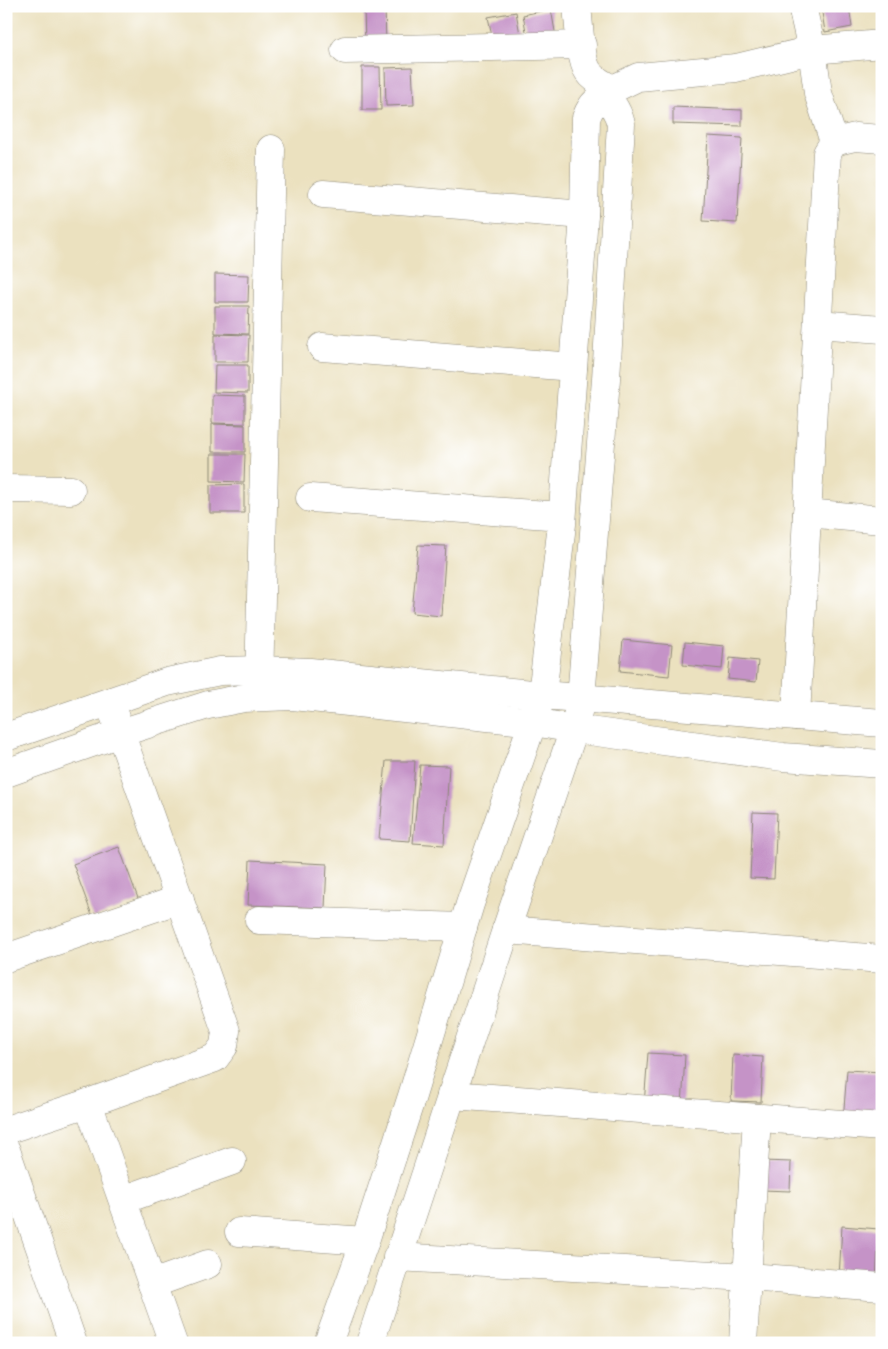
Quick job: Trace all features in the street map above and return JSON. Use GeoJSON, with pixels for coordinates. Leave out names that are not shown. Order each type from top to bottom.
{"type":"FeatureCollection","features":[{"type":"Feature","properties":{"kind":"street"},"geometry":{"type":"LineString","coordinates":[[370,1343],[574,729],[582,699],[606,379],[621,124],[609,94],[588,72],[584,62],[577,6]]}},
{"type":"Feature","properties":{"kind":"street"},"geometry":{"type":"LineString","coordinates":[[802,6],[812,50],[818,92],[834,142]]}},
{"type":"Feature","properties":{"kind":"street"},"geometry":{"type":"LineString","coordinates":[[328,1343],[365,1241],[412,1096],[463,928],[542,696],[562,516],[584,215],[586,118],[590,108],[595,101],[638,77],[736,68],[812,50],[882,44]]}},
{"type":"Feature","properties":{"kind":"street"},"geometry":{"type":"LineString","coordinates":[[345,50],[582,45]]}},
{"type":"Feature","properties":{"kind":"street"},"geometry":{"type":"LineString","coordinates":[[796,716],[827,152],[834,142],[855,137],[882,139]]}},
{"type":"Feature","properties":{"kind":"street"},"geometry":{"type":"LineString","coordinates":[[258,697],[271,149]]}},
{"type":"Feature","properties":{"kind":"street"},"geometry":{"type":"LineString","coordinates":[[323,194],[584,215]]}},
{"type":"Feature","properties":{"kind":"street"},"geometry":{"type":"LineString","coordinates":[[818,324],[882,329]]}},
{"type":"Feature","properties":{"kind":"street"},"geometry":{"type":"LineString","coordinates":[[322,347],[573,367]]}},
{"type":"Feature","properties":{"kind":"street"},"geometry":{"type":"LineString","coordinates":[[6,489],[72,490]]}},
{"type":"Feature","properties":{"kind":"street"},"geometry":{"type":"LineString","coordinates":[[310,498],[562,516]]}},
{"type":"Feature","properties":{"kind":"street"},"geometry":{"type":"LineString","coordinates":[[807,513],[882,520]]}},
{"type":"Feature","properties":{"kind":"street"},"geometry":{"type":"LineString","coordinates":[[6,737],[167,682],[220,671],[260,670],[310,672],[542,696],[882,723]]}},
{"type":"Feature","properties":{"kind":"street"},"geometry":{"type":"LineString","coordinates":[[6,773],[120,733],[208,705],[244,698],[294,696],[534,722],[782,757],[882,764]]}},
{"type":"Feature","properties":{"kind":"street"},"geometry":{"type":"LineString","coordinates":[[6,1130],[215,1058],[224,1046],[226,1030],[110,701]]}},
{"type":"Feature","properties":{"kind":"street"},"geometry":{"type":"LineString","coordinates":[[6,958],[180,900]]}},
{"type":"Feature","properties":{"kind":"street"},"geometry":{"type":"LineString","coordinates":[[260,920],[463,928]]}},
{"type":"Feature","properties":{"kind":"street"},"geometry":{"type":"LineString","coordinates":[[506,930],[882,958]]}},
{"type":"Feature","properties":{"kind":"street"},"geometry":{"type":"LineString","coordinates":[[452,1095],[882,1127]]}},
{"type":"Feature","properties":{"kind":"street"},"geometry":{"type":"LineString","coordinates":[[88,1103],[173,1343]]}},
{"type":"Feature","properties":{"kind":"street"},"geometry":{"type":"LineString","coordinates":[[743,1343],[758,1118]]}},
{"type":"Feature","properties":{"kind":"street"},"geometry":{"type":"LineString","coordinates":[[6,1150],[73,1343]]}},
{"type":"Feature","properties":{"kind":"street"},"geometry":{"type":"LineString","coordinates":[[123,1200],[232,1161]]}},
{"type":"Feature","properties":{"kind":"street"},"geometry":{"type":"LineString","coordinates":[[239,1232],[365,1241]]}},
{"type":"Feature","properties":{"kind":"street"},"geometry":{"type":"LineString","coordinates":[[397,1257],[748,1277],[882,1287]]}},
{"type":"Feature","properties":{"kind":"street"},"geometry":{"type":"LineString","coordinates":[[152,1284],[208,1264]]}},
{"type":"Feature","properties":{"kind":"building"},"geometry":{"type":"Polygon","coordinates":[[[364,6],[385,6],[386,45],[365,46],[364,6]]]}},
{"type":"Feature","properties":{"kind":"building"},"geometry":{"type":"Polygon","coordinates":[[[821,6],[849,6],[852,27],[825,32],[821,6]]]}},
{"type":"Feature","properties":{"kind":"building"},"geometry":{"type":"Polygon","coordinates":[[[551,9],[556,37],[528,42],[523,15],[551,9]]]}},
{"type":"Feature","properties":{"kind":"building"},"geometry":{"type":"Polygon","coordinates":[[[516,12],[521,40],[494,45],[488,17],[516,12]]]}},
{"type":"Feature","properties":{"kind":"building"},"geometry":{"type":"Polygon","coordinates":[[[362,67],[380,67],[381,110],[362,110],[362,67]]]}},
{"type":"Feature","properties":{"kind":"building"},"geometry":{"type":"Polygon","coordinates":[[[412,67],[414,105],[386,106],[385,68],[412,67]]]}},
{"type":"Feature","properties":{"kind":"building"},"geometry":{"type":"Polygon","coordinates":[[[673,107],[742,110],[742,126],[673,124],[673,107]]]}},
{"type":"Feature","properties":{"kind":"building"},"geometry":{"type":"Polygon","coordinates":[[[708,136],[742,138],[737,223],[703,221],[708,136]]]}},
{"type":"Feature","properties":{"kind":"building"},"geometry":{"type":"Polygon","coordinates":[[[215,274],[249,275],[248,302],[215,302],[215,274]]]}},
{"type":"Feature","properties":{"kind":"building"},"geometry":{"type":"Polygon","coordinates":[[[215,306],[249,306],[248,334],[215,333],[215,306]]]}},
{"type":"Feature","properties":{"kind":"building"},"geometry":{"type":"Polygon","coordinates":[[[215,334],[249,335],[248,362],[215,362],[215,334]]]}},
{"type":"Feature","properties":{"kind":"building"},"geometry":{"type":"Polygon","coordinates":[[[215,365],[248,365],[248,393],[214,392],[215,365]]]}},
{"type":"Feature","properties":{"kind":"building"},"geometry":{"type":"Polygon","coordinates":[[[212,395],[245,396],[245,424],[212,423],[212,395]]]}},
{"type":"Feature","properties":{"kind":"building"},"geometry":{"type":"Polygon","coordinates":[[[212,424],[245,425],[245,452],[212,452],[212,424]]]}},
{"type":"Feature","properties":{"kind":"building"},"geometry":{"type":"Polygon","coordinates":[[[211,454],[245,454],[244,482],[211,481],[211,454]]]}},
{"type":"Feature","properties":{"kind":"building"},"geometry":{"type":"Polygon","coordinates":[[[244,484],[244,513],[210,513],[210,485],[244,484]]]}},
{"type":"Feature","properties":{"kind":"building"},"geometry":{"type":"Polygon","coordinates":[[[418,545],[446,546],[441,616],[412,613],[418,545]]]}},
{"type":"Feature","properties":{"kind":"building"},"geometry":{"type":"Polygon","coordinates":[[[623,640],[672,645],[669,676],[620,671],[623,640]]]}},
{"type":"Feature","properties":{"kind":"building"},"geometry":{"type":"Polygon","coordinates":[[[685,642],[724,646],[722,669],[683,665],[685,642]]]}},
{"type":"Feature","properties":{"kind":"building"},"geometry":{"type":"Polygon","coordinates":[[[730,658],[758,661],[756,682],[728,679],[730,658]]]}},
{"type":"Feature","properties":{"kind":"building"},"geometry":{"type":"Polygon","coordinates":[[[386,761],[415,761],[410,841],[379,839],[386,761]]]}},
{"type":"Feature","properties":{"kind":"building"},"geometry":{"type":"Polygon","coordinates":[[[420,765],[449,766],[444,845],[413,843],[420,765]]]}},
{"type":"Feature","properties":{"kind":"building"},"geometry":{"type":"Polygon","coordinates":[[[753,812],[777,813],[774,879],[750,878],[753,812]]]}},
{"type":"Feature","properties":{"kind":"building"},"geometry":{"type":"Polygon","coordinates":[[[119,847],[139,901],[93,918],[73,864],[119,847]]]}},
{"type":"Feature","properties":{"kind":"building"},"geometry":{"type":"Polygon","coordinates":[[[250,860],[327,864],[325,908],[248,905],[250,860]]]}},
{"type":"Feature","properties":{"kind":"building"},"geometry":{"type":"Polygon","coordinates":[[[648,1053],[685,1055],[682,1107],[644,1105],[648,1053]]]}},
{"type":"Feature","properties":{"kind":"building"},"geometry":{"type":"Polygon","coordinates":[[[733,1055],[763,1057],[761,1102],[731,1101],[733,1055]]]}},
{"type":"Feature","properties":{"kind":"building"},"geometry":{"type":"Polygon","coordinates":[[[847,1070],[882,1072],[880,1124],[843,1121],[847,1070]]]}},
{"type":"Feature","properties":{"kind":"building"},"geometry":{"type":"Polygon","coordinates":[[[762,1161],[791,1162],[790,1191],[762,1190],[762,1161]]]}},
{"type":"Feature","properties":{"kind":"building"},"geometry":{"type":"Polygon","coordinates":[[[842,1226],[879,1229],[876,1281],[839,1278],[842,1226]]]}}]}
